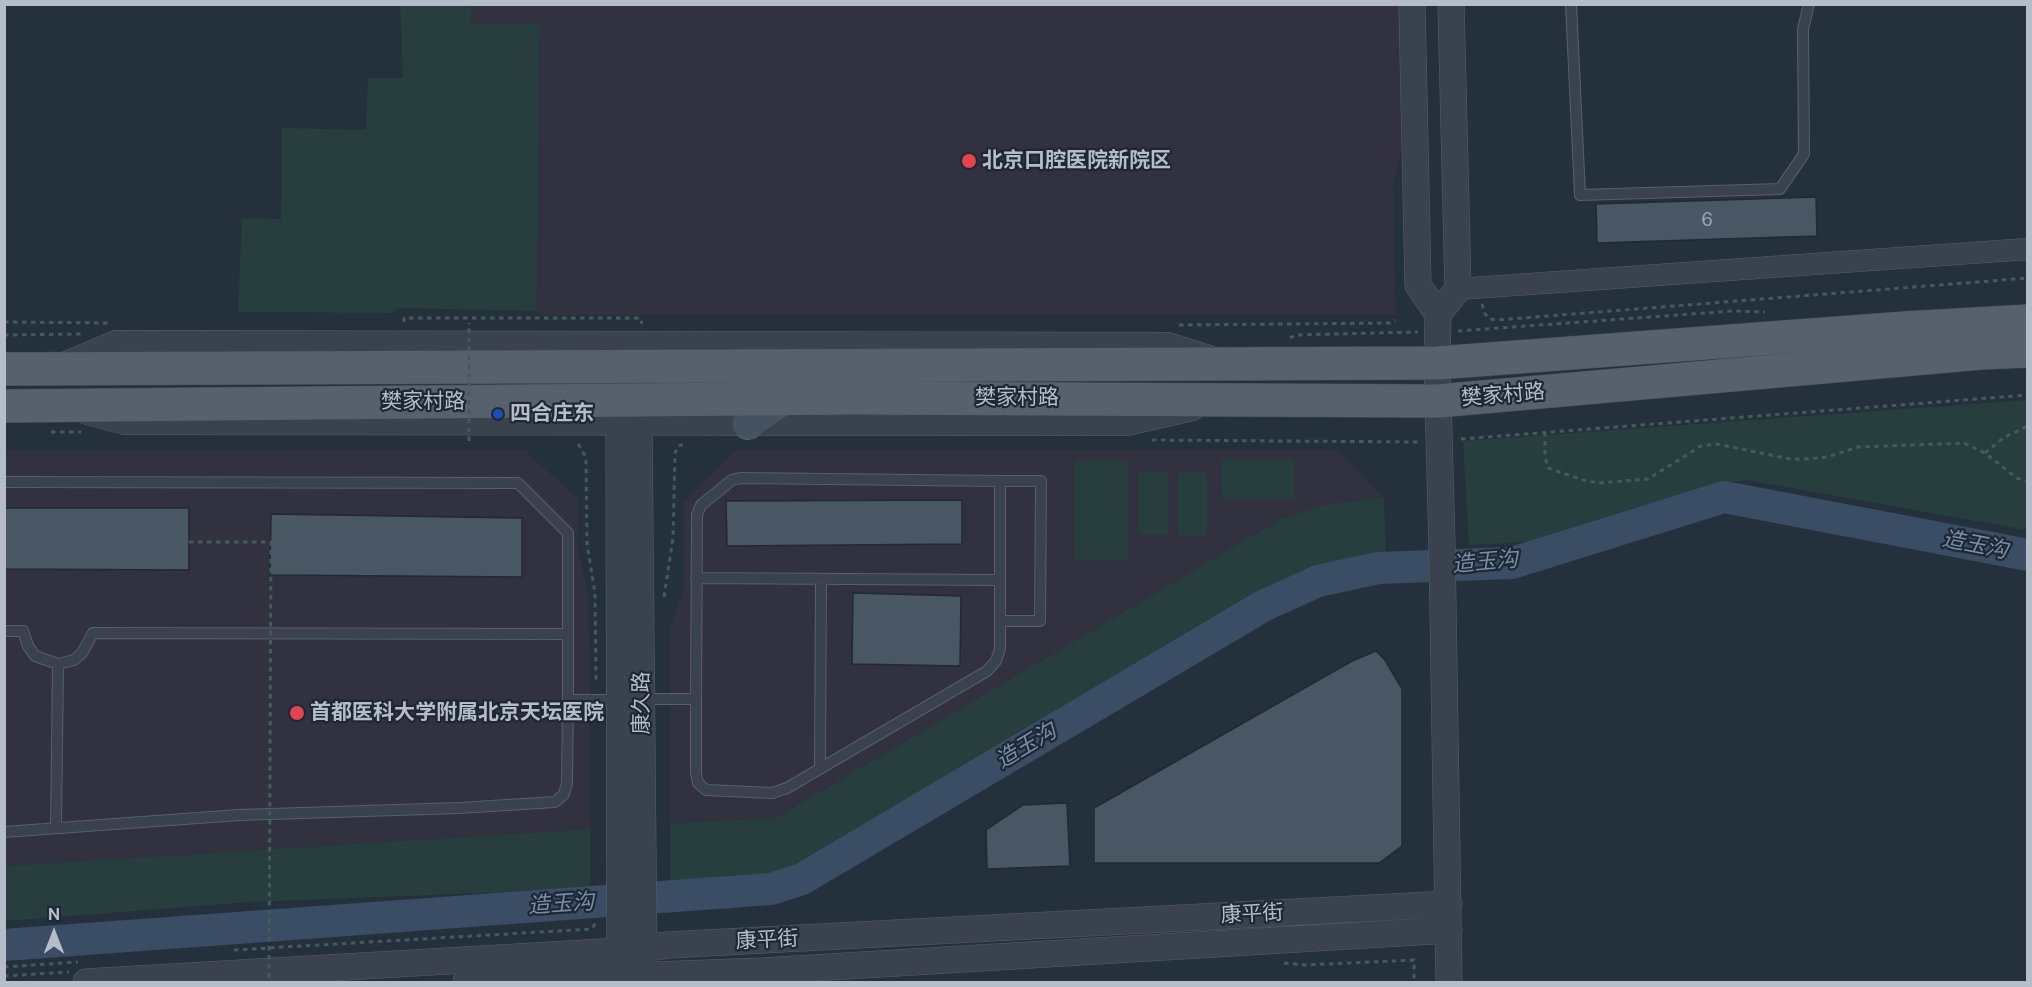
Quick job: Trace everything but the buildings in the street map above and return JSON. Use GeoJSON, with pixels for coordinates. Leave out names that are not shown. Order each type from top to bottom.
{"type":"FeatureCollection","features":[{"type":"Feature","properties":{"kind":"main road","name":"樊家村路"},"geometry":{"type":"LineString","coordinates":[[4,369],[1240,365],[1437,336],[1882,330],[2028,321]]}},
{"type":"Feature","properties":{"kind":"main road","name":"樊家村路"},"geometry":{"type":"LineString","coordinates":[[4,406],[785,399],[1438,401],[1981,353],[2028,351]]}},
{"type":"Feature","properties":{"kind":"main road"},"geometry":{"type":"LineString","coordinates":[[748,424],[785,399]]}},
{"type":"Feature","properties":{"kind":"street"},"geometry":{"type":"LineString","coordinates":[[1412,4],[1418,285],[1437,336],[1449,982]]}},
{"type":"Feature","properties":{"kind":"street"},"geometry":{"type":"LineString","coordinates":[[1437,336],[1468,288],[1451,4]]}},
{"type":"Feature","properties":{"kind":"street"},"geometry":{"type":"LineString","coordinates":[[1468,288],[2028,249]]}},
{"type":"Feature","properties":{"kind":"street"},"geometry":{"type":"LineString","coordinates":[[50,369],[116,341],[1167,343],[1240,365]]}},
{"type":"Feature","properties":{"kind":"street"},"geometry":{"type":"LineString","coordinates":[[52,405],[124,424],[1127,425],[1242,399]]}},
{"type":"Feature","properties":{"kind":"street","name":"康久路"},"geometry":{"type":"LineString","coordinates":[[629,424],[632,979]]}},
{"type":"Feature","properties":{"kind":"street","name":"康平街"},"geometry":{"type":"LineString","coordinates":[[86,982],[632,950],[668,945],[1449,904]]}},
{"type":"Feature","properties":{"kind":"street","name":"康平街"},"geometry":{"type":"LineString","coordinates":[[466,982],[632,979],[1449,930]]}},
{"type":"Feature","properties":{"kind":"lane"},"geometry":{"type":"LineString","coordinates":[[1571,4],[1580,195],[1780,189],[1804,154],[1803,29],[1809,4]]}},
{"type":"Feature","properties":{"kind":"lane"},"geometry":{"type":"LineString","coordinates":[[1000,481],[1000,580],[1000,621],[1000,649],[996,661],[987,671],[787,788],[772,793],[706,790],[698,783],[696,772],[697,515],[701,505],[732,480],[740,478],[1041,481],[1040,621],[1000,621]]}},
{"type":"Feature","properties":{"kind":"lane"},"geometry":{"type":"LineString","coordinates":[[4,482],[518,483],[568,533],[567,783],[564,794],[555,802],[459,808],[238,815],[4,832]]}},
{"type":"Feature","properties":{"kind":"lane"},"geometry":{"type":"LineString","coordinates":[[696,579],[1000,580]]}},
{"type":"Feature","properties":{"kind":"lane"},"geometry":{"type":"LineString","coordinates":[[820,768],[821,579]]}},
{"type":"Feature","properties":{"kind":"lane"},"geometry":{"type":"LineString","coordinates":[[4,631],[23,631],[28,646],[35,656],[58,664],[74,660],[82,653],[93,633],[568,634]]}},
{"type":"Feature","properties":{"kind":"lane"},"geometry":{"type":"LineString","coordinates":[[56,828],[58,664]]}},
{"type":"Feature","properties":{"kind":"lane"},"geometry":{"type":"LineString","coordinates":[[568,700],[696,699]]}},
{"type":"Feature","properties":{"kind":"path"},"geometry":{"type":"LineString","coordinates":[[1468,288],[1485,314],[1490,319],[1497,320],[2028,278]]}},
{"type":"Feature","properties":{"kind":"path"},"geometry":{"type":"LineString","coordinates":[[1285,341],[1295,335],[1437,336],[1486,330],[1733,311],[1768,312]]}},
{"type":"Feature","properties":{"kind":"path"},"geometry":{"type":"LineString","coordinates":[[469,323],[469,441]]}},
{"type":"Feature","properties":{"kind":"path"},"geometry":{"type":"LineString","coordinates":[[4,335],[88,334],[116,341]]}},
{"type":"Feature","properties":{"kind":"path"},"geometry":{"type":"LineString","coordinates":[[1141,440],[1416,442],[2028,395]]}},
{"type":"Feature","properties":{"kind":"path"},"geometry":{"type":"LineString","coordinates":[[1985,453],[2003,438],[2028,426]]}},
{"type":"Feature","properties":{"kind":"path"},"geometry":{"type":"LineString","coordinates":[[1545,432],[1545,457],[1548,468],[1599,483],[1648,479],[1701,446],[1717,444],[1790,459],[1827,457],[1858,447],[1964,443],[1985,453],[2017,478],[2028,482]]}},
{"type":"Feature","properties":{"kind":"path"},"geometry":{"type":"LineString","coordinates":[[664,607],[673,538],[675,453],[678,446],[692,441]]}},
{"type":"Feature","properties":{"kind":"path"},"geometry":{"type":"LineString","coordinates":[[189,542],[270,542],[269,982]]}},
{"type":"Feature","properties":{"kind":"shaded area","name":"北京口腔医院新院区"},"geometry":{"type":"Polygon","coordinates":[[[471,5],[1402,5],[1404,135],[1393,187],[1396,315],[537,315],[540,23],[471,23],[471,5]]]}},
{"type":"Feature","properties":{"kind":"shaded area","name":"首都医科大学附属北京天坛医院"},"geometry":{"type":"Polygon","coordinates":[[[525,450],[578,500],[577,546],[589,598],[590,829],[5,866],[5,451],[525,450]]]}},
{"type":"Feature","properties":{"kind":"shaded area"},"geometry":{"type":"Polygon","coordinates":[[[736,450],[1338,450],[1384,498],[1332,503],[1282,518],[776,818],[670,823],[670,629],[684,588],[683,502],[736,450]]]}},
{"type":"Feature","properties":{"kind":"green space"},"geometry":{"type":"Polygon","coordinates":[[[400,5],[471,5],[471,23],[540,23],[537,311],[397,308],[394,313],[238,312],[242,218],[281,219],[282,128],[366,130],[368,78],[403,78],[400,5]]]}},
{"type":"Feature","properties":{"kind":"green space"},"geometry":{"type":"Polygon","coordinates":[[[2027,400],[2027,530],[1746,480],[1716,485],[1630,509],[1526,542],[1469,545],[1463,441],[2027,400]]]}},
{"type":"Feature","properties":{"kind":"green space"},"geometry":{"type":"Polygon","coordinates":[[[1221,459],[1294,460],[1294,499],[1222,499],[1221,459]]]}},
{"type":"Feature","properties":{"kind":"green space"},"geometry":{"type":"Polygon","coordinates":[[[1075,461],[1129,461],[1128,559],[1075,559],[1075,461]]]}},
{"type":"Feature","properties":{"kind":"green space"},"geometry":{"type":"Polygon","coordinates":[[[1139,472],[1168,472],[1168,535],[1139,534],[1139,472]]]}},
{"type":"Feature","properties":{"kind":"green space"},"geometry":{"type":"Polygon","coordinates":[[[1207,472],[1207,535],[1178,535],[1178,473],[1207,472]]]}},
{"type":"Feature","properties":{"kind":"green space"},"geometry":{"type":"Polygon","coordinates":[[[1384,498],[1386,554],[1312,571],[1275,585],[797,870],[772,877],[670,884],[670,823],[776,818],[1282,518],[1332,503],[1384,498]]]}},
{"type":"Feature","properties":{"kind":"green space"},"geometry":{"type":"Polygon","coordinates":[[[590,829],[590,889],[250,902],[5,921],[5,866],[590,829]]]}},
{"type":"Feature","properties":{"kind":"waterway","name":"造玉沟"},"geometry":{"type":"LineString","coordinates":[[4,945],[771,889],[802,879],[1263,606],[1318,581],[1378,568],[1512,563],[1724,497],[2028,555]]}},
{"type":"Feature","properties":{"kind":"place","name":"北京口腔医院新院区"},"geometry":{"type":"Point","coordinates":[969,161]}},
{"type":"Feature","properties":{"kind":"place","name":"四合庄东"},"geometry":{"type":"Point","coordinates":[498,414]}},
{"type":"Feature","properties":{"kind":"place","name":"首都医科大学附属北京天坛医院"},"geometry":{"type":"Point","coordinates":[297,713]}}]}
